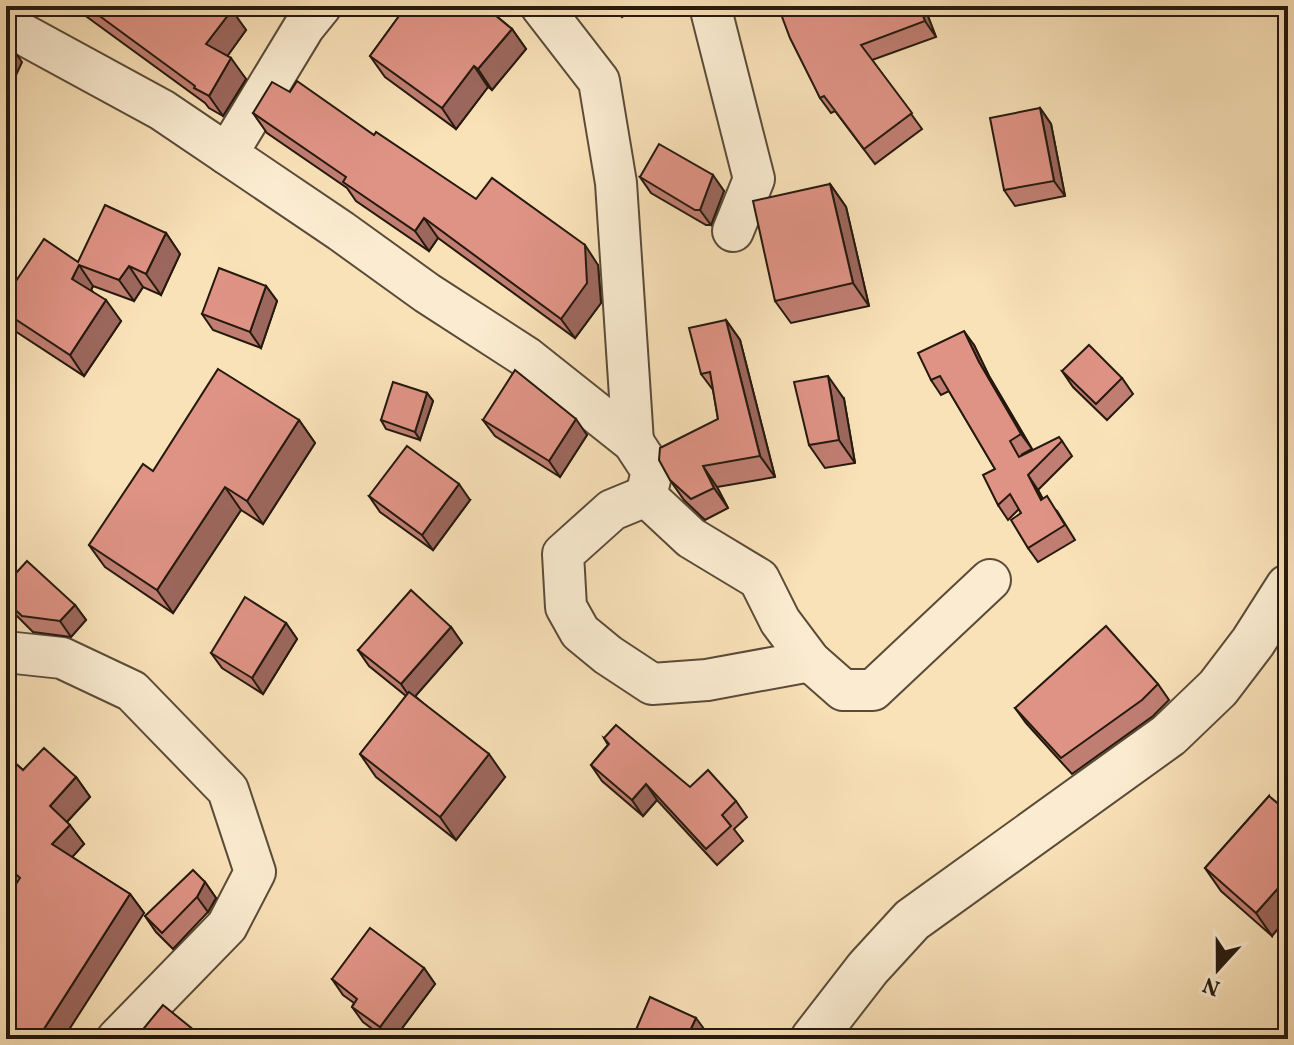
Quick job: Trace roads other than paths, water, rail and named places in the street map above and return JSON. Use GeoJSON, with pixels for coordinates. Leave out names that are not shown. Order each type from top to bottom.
{"type":"FeatureCollection","features":[{"type":"Feature","properties":{"kind":"street"},"geometry":{"type":"LineString","coordinates":[[227,154],[304,27],[321,6]]}},
{"type":"Feature","properties":{"kind":"street"},"geometry":{"type":"LineString","coordinates":[[541,6],[599,81],[616,183],[633,442]]}},
{"type":"Feature","properties":{"kind":"street"},"geometry":{"type":"LineString","coordinates":[[710,6],[754,179],[733,231]]}},
{"type":"Feature","properties":{"kind":"street"},"geometry":{"type":"LineString","coordinates":[[6,25],[162,110],[427,293],[526,357],[633,442],[652,471],[646,496]]}},
{"type":"Feature","properties":{"kind":"street"},"geometry":{"type":"LineString","coordinates":[[646,496],[691,538],[759,579],[780,621],[810,661],[843,690],[873,690],[990,580]]}},
{"type":"Feature","properties":{"kind":"street"},"geometry":{"type":"LineString","coordinates":[[646,496],[612,510],[563,554],[566,607],[580,632],[652,684],[707,680],[810,661]]}},
{"type":"Feature","properties":{"kind":"street"},"geometry":{"type":"LineString","coordinates":[[813,1039],[868,968],[912,920],[1169,735],[1218,688],[1253,642],[1288,587]]}},
{"type":"Feature","properties":{"kind":"street"},"geometry":{"type":"LineString","coordinates":[[6,652],[62,658],[132,691],[228,790],[255,872],[227,926],[117,1039]]}}]}
